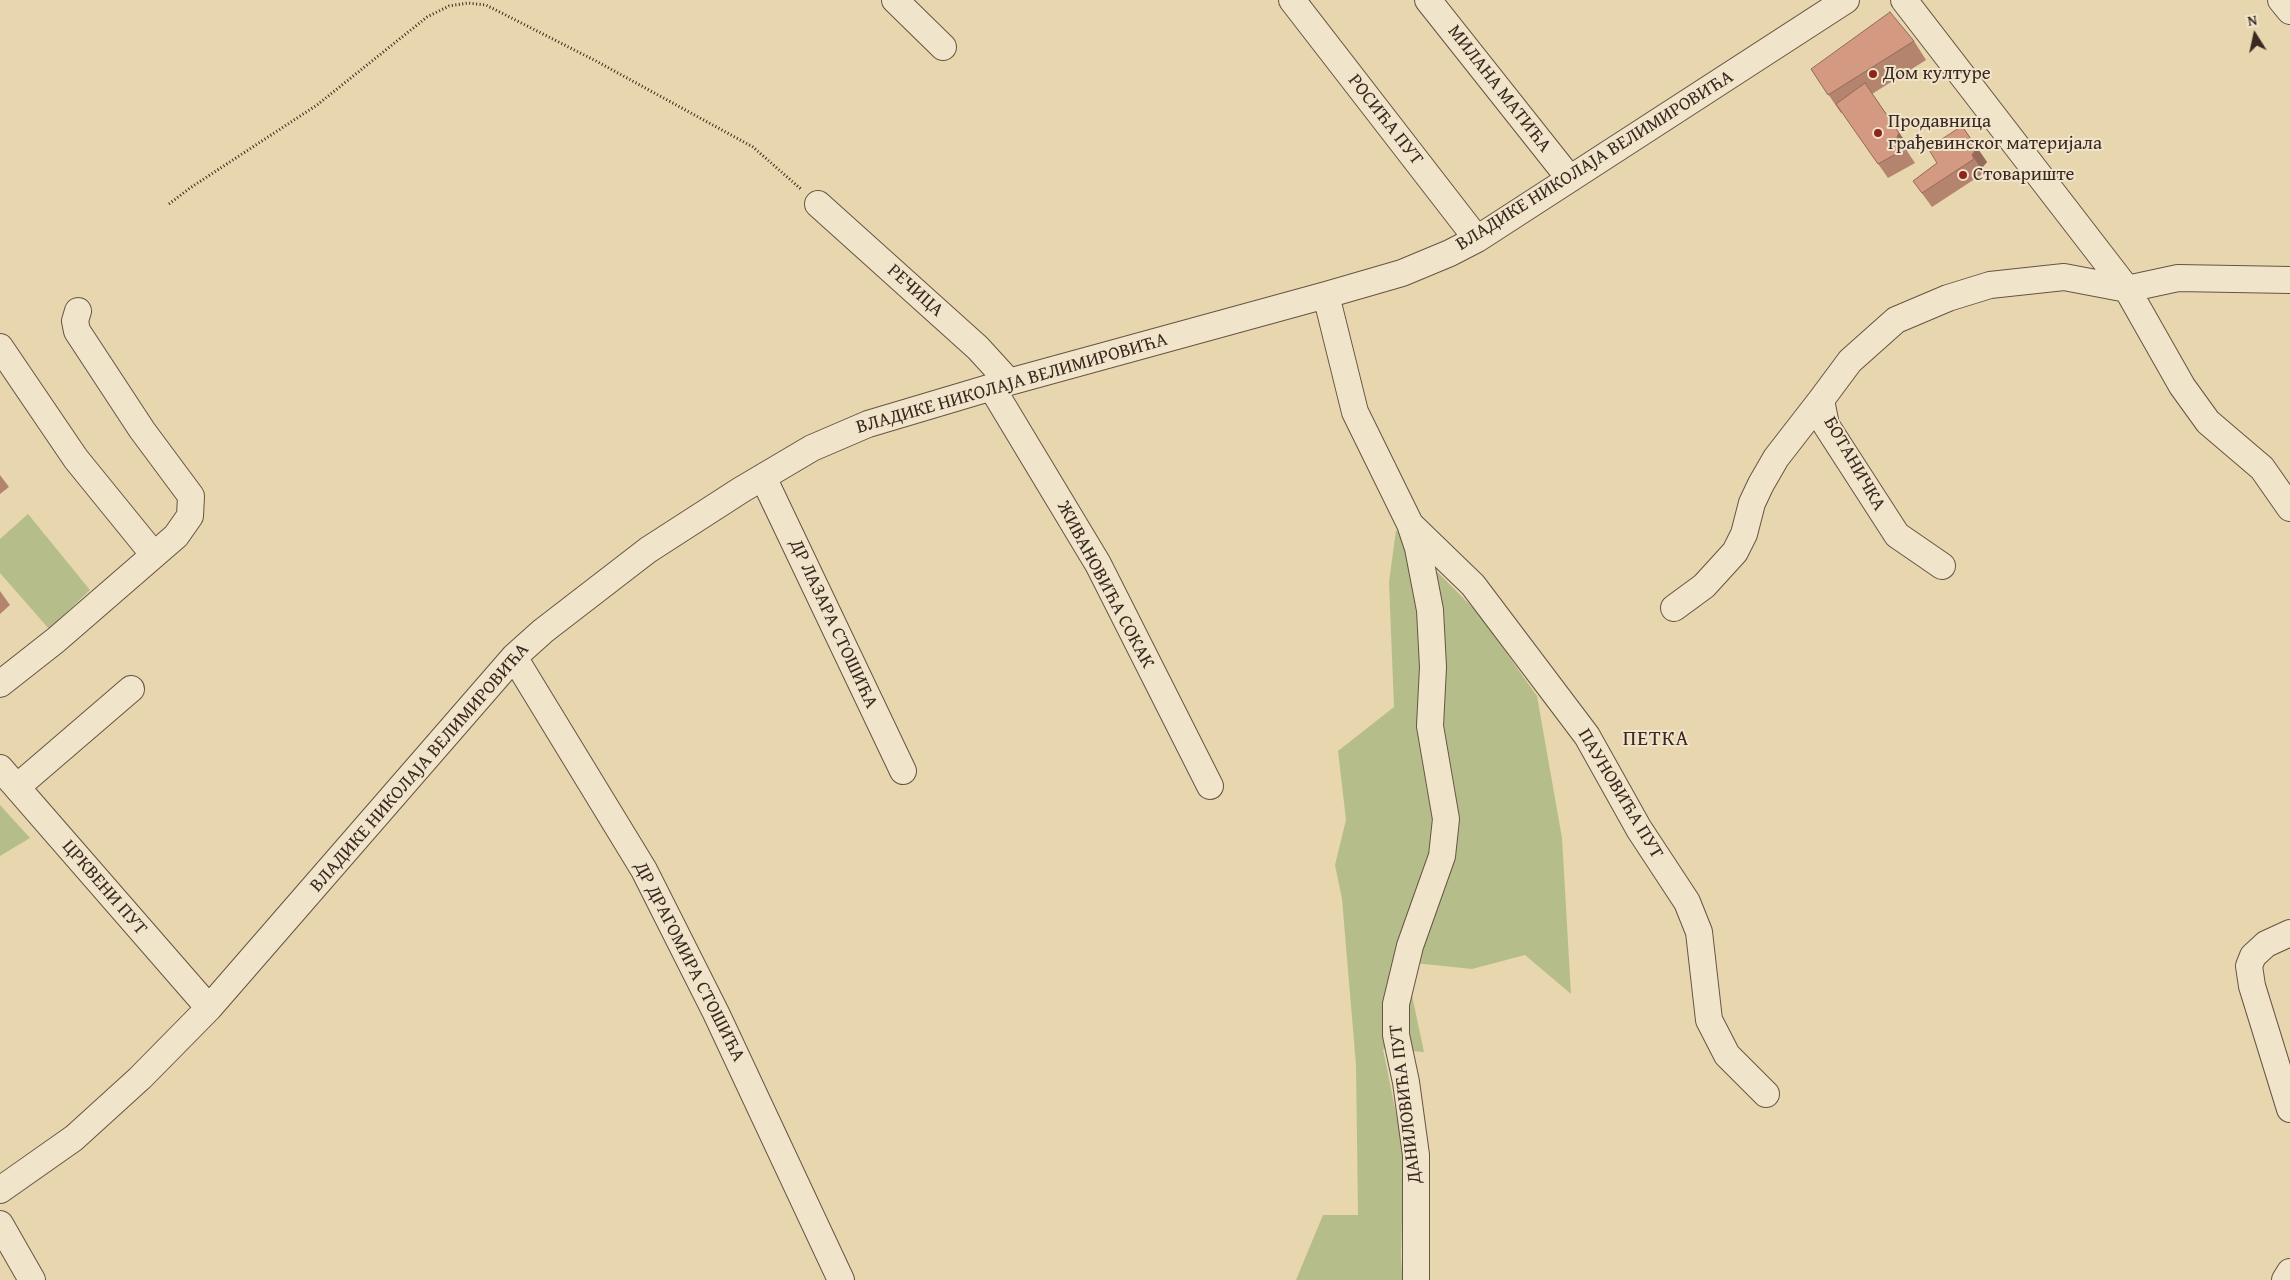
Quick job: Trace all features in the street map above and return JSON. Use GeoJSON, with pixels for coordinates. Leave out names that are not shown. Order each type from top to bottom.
{"type":"FeatureCollection","features":[{"type":"Feature","properties":{"kind":"street"},"geometry":{"type":"LineString","coordinates":[[895,0],[943,48]]}},
{"type":"Feature","properties":{"kind":"street","name":"РОСИЋА ПУТ"},"geometry":{"type":"LineString","coordinates":[[1292,0],[1477,239]]}},
{"type":"Feature","properties":{"kind":"street","name":"МИЛАНА МАТИЋА"},"geometry":{"type":"LineString","coordinates":[[1428,0],[1570,179]]}},
{"type":"Feature","properties":{"kind":"street","name":"ВЛАДИКЕ НИКОЛАЈА ВЕЛИМИРОВИЋА"},"geometry":{"type":"LineString","coordinates":[[0,1190],[74,1138],[140,1078],[209,1008],[514,657],[543,631],[648,550],[812,448],[868,424],[1402,273],[1450,253],[1477,239],[1846,0]]}},
{"type":"Feature","properties":{"kind":"street"},"geometry":{"type":"LineString","coordinates":[[1904,0],[2127,289],[2182,386],[2208,422],[2262,468],[2290,508]]}},
{"type":"Feature","properties":{"kind":"street"},"geometry":{"type":"LineString","coordinates":[[2281,0],[2290,11]]}},
{"type":"Feature","properties":{"kind":"street","name":"РЕЧИЦА"},"geometry":{"type":"LineString","coordinates":[[818,204],[978,348],[1001,385]]}},
{"type":"Feature","properties":{"kind":"street","name":"БОТАНИЧКА"},"geometry":{"type":"LineString","coordinates":[[1942,566],[1897,535],[1826,425],[1821,400],[1850,361],[1896,320],[1948,298],[1990,285],[2064,277],[2127,289],[2178,278],[2290,280]]}},
{"type":"Feature","properties":{"kind":"street","name":"ДАНИЛОВИЋА ПУТ"},"geometry":{"type":"LineString","coordinates":[[1326,295],[1355,412],[1410,524],[1418,548],[1430,610],[1433,667],[1430,726],[1446,819],[1442,856],[1410,946],[1396,1004],[1396,1035],[1406,1082],[1416,1155],[1416,1280]]}},
{"type":"Feature","properties":{"kind":"street"},"geometry":{"type":"LineString","coordinates":[[0,684],[56,640],[154,556],[176,536],[190,516],[191,496],[142,430],[77,331],[74,322],[78,311]]}},
{"type":"Feature","properties":{"kind":"street"},"geometry":{"type":"LineString","coordinates":[[0,347],[76,459],[154,556]]}},
{"type":"Feature","properties":{"kind":"street","name":"ЖИВАНОВИЋА СОКАК"},"geometry":{"type":"LineString","coordinates":[[1001,385],[1098,564],[1210,786]]}},
{"type":"Feature","properties":{"kind":"street"},"geometry":{"type":"LineString","coordinates":[[1674,608],[1704,586],[1735,552],[1744,534],[1752,503],[1760,484],[1776,458],[1821,400]]}},
{"type":"Feature","properties":{"kind":"street","name":"ДР ЛАЗАРА СТОШИЋА"},"geometry":{"type":"LineString","coordinates":[[763,477],[903,771]]}},
{"type":"Feature","properties":{"kind":"street","name":"ПАУНОВИЋА ПУТ"},"geometry":{"type":"LineString","coordinates":[[1410,524],[1473,585],[1587,736],[1639,829],[1687,902],[1699,932],[1709,1020],[1727,1055],[1766,1094]]}},
{"type":"Feature","properties":{"kind":"street","name":"ДР ДРАГОМИРА СТОШИЋА"},"geometry":{"type":"LineString","coordinates":[[514,657],[644,870],[716,1013],[841,1280]]}},
{"type":"Feature","properties":{"kind":"street"},"geometry":{"type":"LineString","coordinates":[[17,787],[131,689]]}},
{"type":"Feature","properties":{"kind":"street","name":"ЦРКВЕНИ ПУТ"},"geometry":{"type":"LineString","coordinates":[[0,768],[209,1008]]}},
{"type":"Feature","properties":{"kind":"street"},"geometry":{"type":"LineString","coordinates":[[2290,932],[2266,944],[2253,956],[2249,966],[2252,986],[2290,1109]]}},
{"type":"Feature","properties":{"kind":"street"},"geometry":{"type":"LineString","coordinates":[[0,1224],[32,1280]]}},
{"type":"Feature","properties":{"kind":"street"},"geometry":{"type":"LineString","coordinates":[[2285,1280],[2290,1272]]}},
{"type":"Feature","properties":{"kind":"path"},"geometry":{"type":"LineString","coordinates":[[169,204],[190,188],[316,105],[427,17],[449,6],[468,3],[486,5],[554,39],[753,147],[818,204]]}},
{"type":"Feature","properties":{"kind":"green space"},"geometry":{"type":"Polygon","coordinates":[[[28,514],[90,590],[49,629],[0,573],[0,539],[28,514]]]}},
{"type":"Feature","properties":{"kind":"green space"},"geometry":{"type":"Polygon","coordinates":[[[1396,530],[1478,613],[1537,696],[1562,838],[1571,994],[1525,955],[1472,969],[1405,962],[1424,1052],[1383,1049],[1404,1153],[1401,1257],[1403,1280],[1296,1280],[1323,1215],[1358,1215],[1356,1065],[1342,899],[1335,865],[1346,820],[1338,751],[1394,707],[1389,582],[1396,530]]]}},
{"type":"Feature","properties":{"kind":"green space"},"geometry":{"type":"Polygon","coordinates":[[[0,805],[30,838],[0,856],[0,805]]]}},
{"type":"Feature","properties":{"kind":"building"},"geometry":{"type":"Polygon","coordinates":[[[1890,12],[1914,41],[1828,95],[1811,69],[1890,12]]]}},
{"type":"Feature","properties":{"kind":"building","name":"Продавница грађевинског материјала"},"geometry":{"type":"Polygon","coordinates":[[[1865,83],[1899,133],[1897,137],[1905,149],[1878,164],[1836,104],[1865,83]]]}},
{"type":"Feature","properties":{"kind":"building"},"geometry":{"type":"Polygon","coordinates":[[[1962,126],[1977,148],[1972,155],[1974,159],[1922,193],[1913,181],[1937,163],[1928,148],[1962,126]]]}},
{"type":"Feature","properties":{"kind":"place","name":"Дом културе"},"geometry":{"type":"Point","coordinates":[1873,74]}},
{"type":"Feature","properties":{"kind":"place","name":"Продавница грађевинског материјала"},"geometry":{"type":"Point","coordinates":[1878,133]}},
{"type":"Feature","properties":{"kind":"place","name":"Стовариште"},"geometry":{"type":"Point","coordinates":[1963,175]}},
{"type":"Feature","properties":{"kind":"district","name":"ПЕТКА"},"geometry":{"type":"Point","coordinates":[1656,740]}}]}
